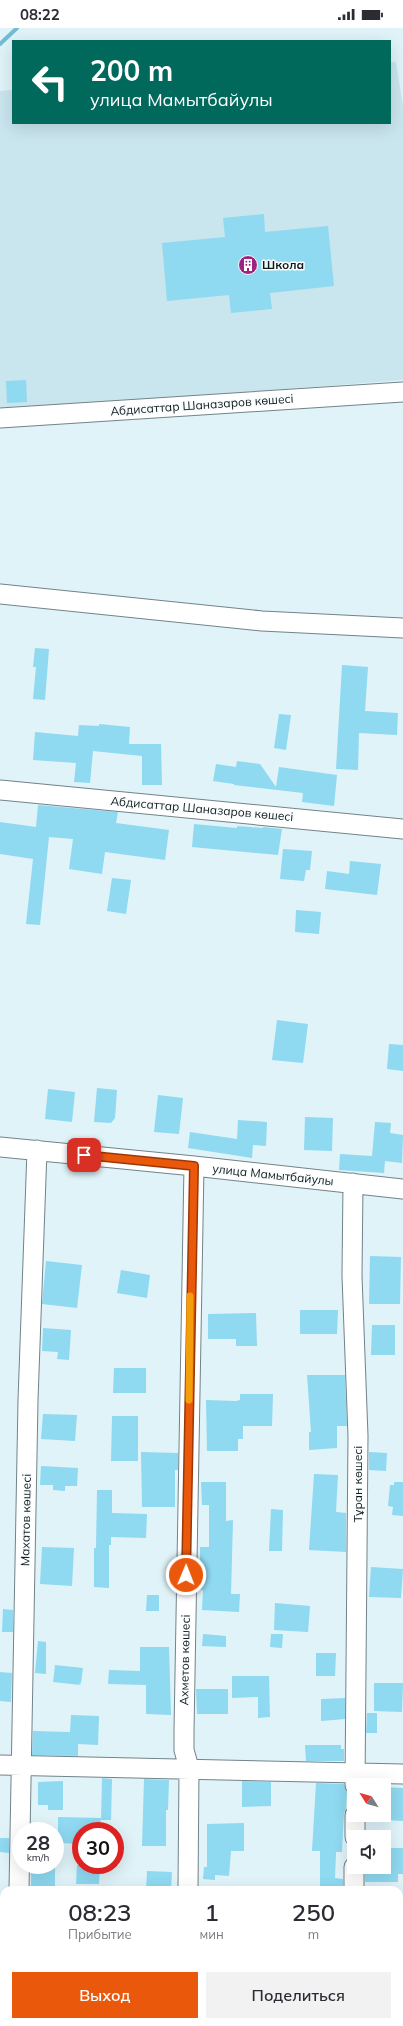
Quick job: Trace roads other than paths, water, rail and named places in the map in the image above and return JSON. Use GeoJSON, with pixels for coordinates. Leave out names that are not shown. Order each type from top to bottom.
{"type":"FeatureCollection","features":[{"type":"Feature","properties":{"kind":"street","name":"Абдисаттар Шаназаров көшесі"},"geometry":{"type":"LineString","coordinates":[[0,418],[403,392]]}},
{"type":"Feature","properties":{"kind":"street"},"geometry":{"type":"LineString","coordinates":[[0,594],[262,621],[403,628]]}},
{"type":"Feature","properties":{"kind":"street","name":"Абдисаттар Шаназаров көшесі"},"geometry":{"type":"LineString","coordinates":[[0,790],[403,828]]}},
{"type":"Feature","properties":{"kind":"street","name":"улица Мамытбайулы"},"geometry":{"type":"LineString","coordinates":[[0,1147],[194,1166],[403,1189]]}},
{"type":"Feature","properties":{"kind":"street","name":"Махатов көшесі"},"geometry":{"type":"LineString","coordinates":[[19,1886],[28,1400],[37,1150]]}},
{"type":"Feature","properties":{"kind":"street","name":"Ахметов көшесі"},"geometry":{"type":"LineString","coordinates":[[188,1886],[189,1768],[184,1750],[184,1731],[194,1166]]}},
{"type":"Feature","properties":{"kind":"street","name":"Тұран көшесі"},"geometry":{"type":"LineString","coordinates":[[353,1183],[352,1276],[358,1436],[355,1778]]}},
{"type":"Feature","properties":{"kind":"street"},"geometry":{"type":"LineString","coordinates":[[0,1765],[189,1768],[347,1778]]}},
{"type":"Feature","properties":{"kind":"street"},"geometry":{"type":"LineString","coordinates":[[365,1778],[403,1774]]}},
{"type":"Feature","properties":{"kind":"street"},"geometry":{"type":"LineString","coordinates":[[354,1874],[354,1886]]}},
{"type":"Feature","properties":{"kind":"waterway"},"geometry":{"type":"LineString","coordinates":[[0,44],[17,28]]}},
{"type":"Feature","properties":{"kind":"place","name":"Школа"},"geometry":{"type":"Point","coordinates":[248,265]}}]}
